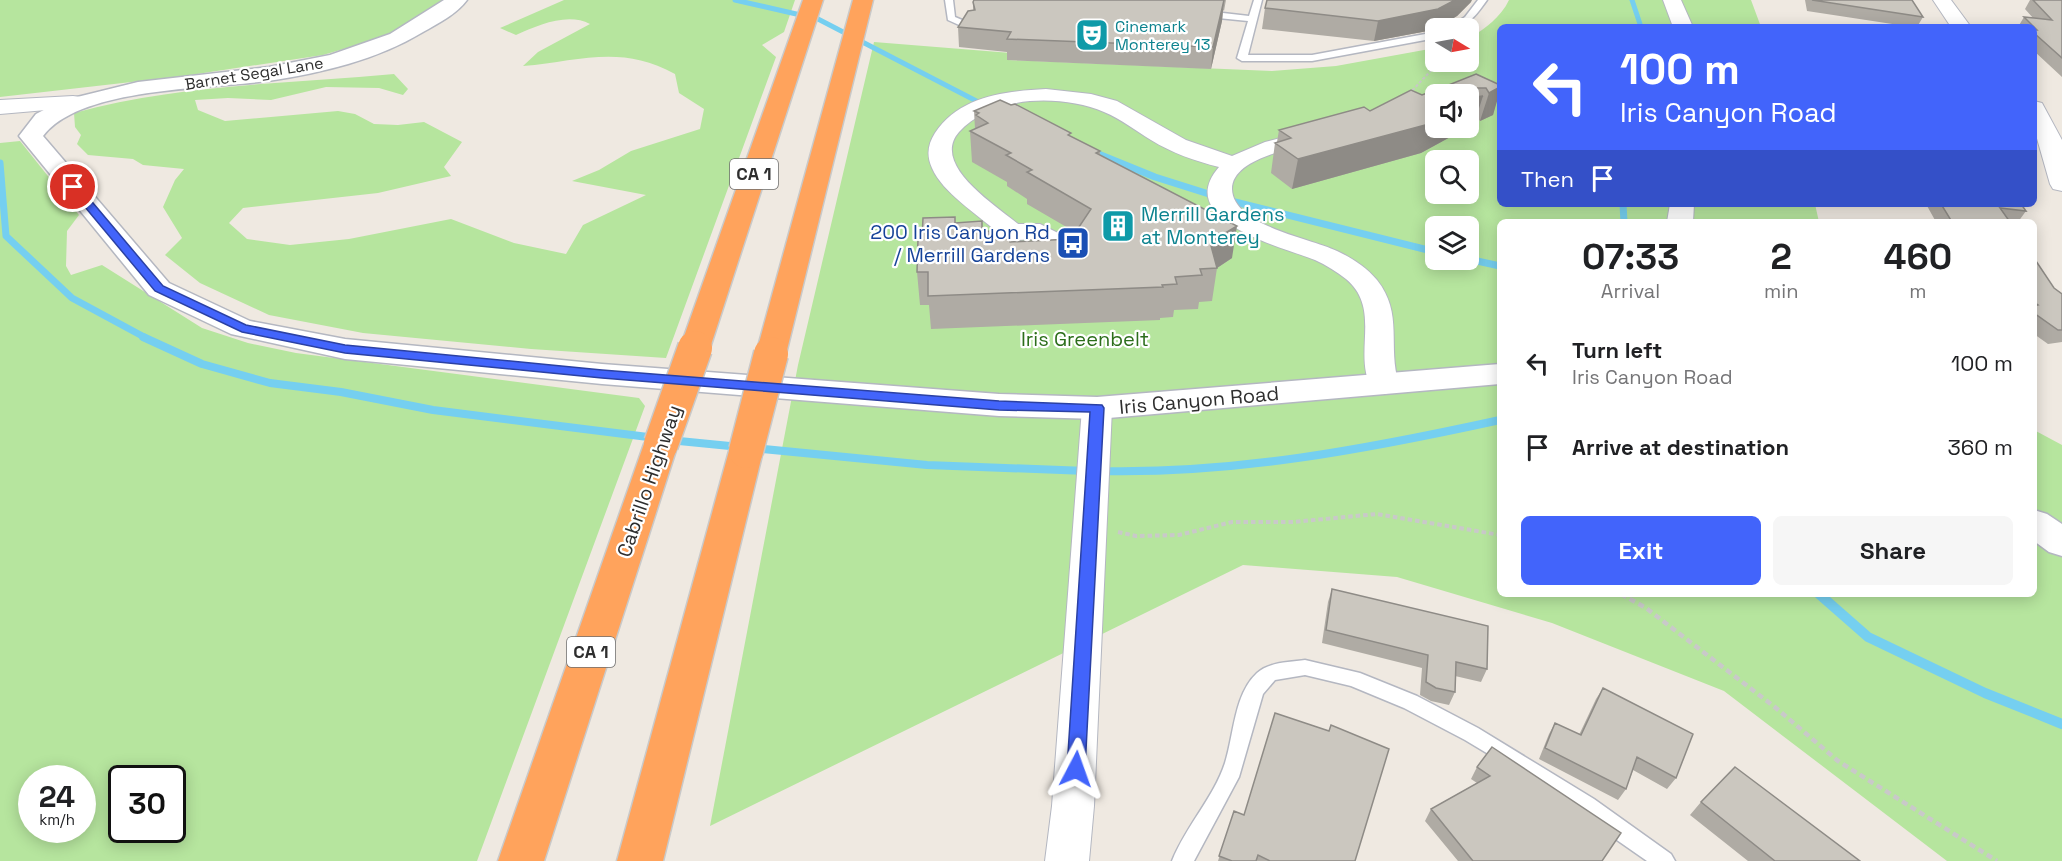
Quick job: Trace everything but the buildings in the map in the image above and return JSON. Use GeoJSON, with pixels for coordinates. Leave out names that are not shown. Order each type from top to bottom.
{"type":"FeatureCollection","features":[{"type":"Feature","properties":{"kind":"highway","name":"Cabrillo Highway"},"geometry":{"type":"LineString","coordinates":[[521,861],[813,0]]}},
{"type":"Feature","properties":{"kind":"highway"},"geometry":{"type":"LineString","coordinates":[[640,861],[863,0]]}},
{"type":"Feature","properties":{"kind":"street","name":"Barnet Segal Lane"},"geometry":{"type":"LineString","coordinates":[[73,102],[114,92],[269,74],[349,57],[395,40],[457,0]]}},
{"type":"Feature","properties":{"kind":"street"},"geometry":{"type":"LineString","coordinates":[[1672,0],[1682,24]]}},
{"type":"Feature","properties":{"kind":"street"},"geometry":{"type":"LineString","coordinates":[[1942,0],[1959,24]]}},
{"type":"Feature","properties":{"kind":"street"},"geometry":{"type":"LineString","coordinates":[[1013,233],[950,178],[944,170],[939,155],[943,140],[953,124],[969,112],[991,103],[1040,96],[1099,103],[1128,115],[1161,137],[1186,149],[1233,163]]}},
{"type":"Feature","properties":{"kind":"street"},"geometry":{"type":"LineString","coordinates":[[0,106],[73,102]]}},
{"type":"Feature","properties":{"kind":"street","name":"Iris Canyon Road"},"geometry":{"type":"LineString","coordinates":[[73,102],[40,119],[30,136],[159,288],[242,328],[345,349],[590,373],[999,405],[1097,408],[1497,374]]}},
{"type":"Feature","properties":{"kind":"street"},"geometry":{"type":"LineString","coordinates":[[2037,113],[2050,137],[2062,184]]}},
{"type":"Feature","properties":{"kind":"street"},"geometry":{"type":"LineString","coordinates":[[1335,131],[1249,155],[1233,163],[1224,175],[1219,189],[1222,201],[1232,215],[1254,229],[1337,261],[1363,280],[1376,297],[1382,320],[1377,363],[1384,384]]}},
{"type":"Feature","properties":{"kind":"street"},"geometry":{"type":"LineString","coordinates":[[1067,861],[1073,806],[1097,408]]}},
{"type":"Feature","properties":{"kind":"street"},"geometry":{"type":"LineString","coordinates":[[2037,525],[2062,542]]}},
{"type":"Feature","properties":{"kind":"lane"},"geometry":{"type":"LineString","coordinates":[[949,0],[951,18],[971,27]]}},
{"type":"Feature","properties":{"kind":"lane"},"geometry":{"type":"LineString","coordinates":[[1187,0],[1221,16],[1254,19]]}},
{"type":"Feature","properties":{"kind":"lane"},"geometry":{"type":"LineString","coordinates":[[1258,0],[1242,58],[1312,58],[1425,37]]}},
{"type":"Feature","properties":{"kind":"lane"},"geometry":{"type":"LineString","coordinates":[[1469,18],[1484,0]]}},
{"type":"Feature","properties":{"kind":"lane"},"geometry":{"type":"LineString","coordinates":[[1183,861],[1224,788],[1234,763],[1249,705],[1261,681],[1279,669],[1310,668],[1336,672],[1365,682],[1454,725],[1573,794],[1664,861]]}},
{"type":"Feature","properties":{"kind":"path"},"geometry":{"type":"LineString","coordinates":[[1404,102],[1413,86],[1428,72]]}},
{"type":"Feature","properties":{"kind":"path"},"geometry":{"type":"LineString","coordinates":[[1091,527],[1136,536],[1179,535],[1232,522],[1293,522],[1377,514],[1497,534]]}},
{"type":"Feature","properties":{"kind":"path"},"geometry":{"type":"LineString","coordinates":[[1626,597],[1646,608],[1776,708],[1838,761],[1996,861]]}},
{"type":"Feature","properties":{"kind":"green space"},"geometry":{"type":"Polygon","coordinates":[[[0,0],[442,0],[398,33],[323,55],[184,76],[0,97],[0,0]]]}},
{"type":"Feature","properties":{"kind":"green space"},"geometry":{"type":"Polygon","coordinates":[[[564,0],[795,0],[784,32],[762,45],[776,57],[666,358],[531,349],[363,333],[269,315],[200,283],[165,255],[182,238],[163,207],[175,180],[184,169],[143,165],[133,159],[88,155],[77,144],[81,135],[75,127],[74,113],[114,103],[233,86],[394,74],[408,89],[403,95],[379,88],[326,87],[271,100],[228,98],[195,100],[198,110],[225,121],[338,111],[355,114],[374,124],[398,125],[424,122],[462,142],[444,167],[451,176],[378,193],[243,208],[229,223],[247,239],[290,245],[349,239],[451,219],[514,243],[566,254],[583,225],[646,195],[572,181],[599,170],[631,151],[700,129],[704,109],[679,93],[675,74],[636,59],[582,58],[523,66],[538,52],[590,24],[572,19],[553,21],[516,35],[500,28],[564,0]]]}},
{"type":"Feature","properties":{"kind":"green space","name":"Iris Greenbelt"},"geometry":{"type":"Polygon","coordinates":[[[1509,0],[1751,0],[1760,24],[1497,24],[1497,207],[1816,207],[1818,219],[1497,219],[1497,597],[2037,597],[2037,432],[2062,445],[2062,861],[1947,861],[1724,691],[1552,623],[1397,577],[1243,565],[710,826],[798,365],[874,42],[1011,53],[1008,60],[1272,71],[1336,66],[1425,50],[1425,72],[1479,72],[1479,32],[1492,22],[1509,0]]]}},
{"type":"Feature","properties":{"kind":"green space"},"geometry":{"type":"Polygon","coordinates":[[[20,141],[79,215],[67,231],[66,266],[71,275],[102,265],[202,328],[248,343],[296,353],[639,398],[645,406],[477,861],[0,861],[0,143],[20,141]]]}},
{"type":"Feature","properties":{"kind":"waterway"},"geometry":{"type":"LineString","coordinates":[[735,0],[818,19],[986,106]]}},
{"type":"Feature","properties":{"kind":"waterway"},"geometry":{"type":"LineString","coordinates":[[1632,0],[1640,24]]}},
{"type":"Feature","properties":{"kind":"waterway"},"geometry":{"type":"LineString","coordinates":[[1091,151],[1155,177],[1231,201],[1425,249]]}},
{"type":"Feature","properties":{"kind":"waterway"},"geometry":{"type":"LineString","coordinates":[[0,163],[6,236],[72,298],[146,338]]}},
{"type":"Feature","properties":{"kind":"waterway"},"geometry":{"type":"LineString","coordinates":[[1623,207],[1624,219]]}},
{"type":"Feature","properties":{"kind":"waterway"},"geometry":{"type":"LineString","coordinates":[[1479,261],[1497,265]]}},
{"type":"Feature","properties":{"kind":"waterway"},"geometry":{"type":"LineString","coordinates":[[143,337],[202,364],[270,383],[341,392],[433,410],[656,438]]}},
{"type":"Feature","properties":{"kind":"waterway"},"geometry":{"type":"LineString","coordinates":[[1100,471],[1201,468],[1301,458],[1401,441],[1497,421]]}},
{"type":"Feature","properties":{"kind":"waterway"},"geometry":{"type":"LineString","coordinates":[[669,440],[740,447]]}},
{"type":"Feature","properties":{"kind":"waterway"},"geometry":{"type":"LineString","coordinates":[[753,448],[927,465],[1087,471]]}},
{"type":"Feature","properties":{"kind":"waterway"},"geometry":{"type":"LineString","coordinates":[[1822,597],[1868,637],[1985,693],[2062,724]]}},
{"type":"Feature","properties":{"kind":"place","name":"Cinemark Monterey 13"},"geometry":{"type":"Point","coordinates":[1092,35]}},
{"type":"Feature","properties":{"kind":"place","name":"Merrill Gardens at Monterey"},"geometry":{"type":"Point","coordinates":[1118,226]}},
{"type":"Feature","properties":{"kind":"place","name":"200 Iris Canyon Rd / Merrill Gardens"},"geometry":{"type":"Point","coordinates":[1073,243]}},
{"type":"Feature","properties":{"kind":"route"},"geometry":{"type":"LineString","coordinates":[[73,187],[159,288],[242,328],[345,349],[602,374],[999,405],[1097,408],[1076,769]]}}]}
